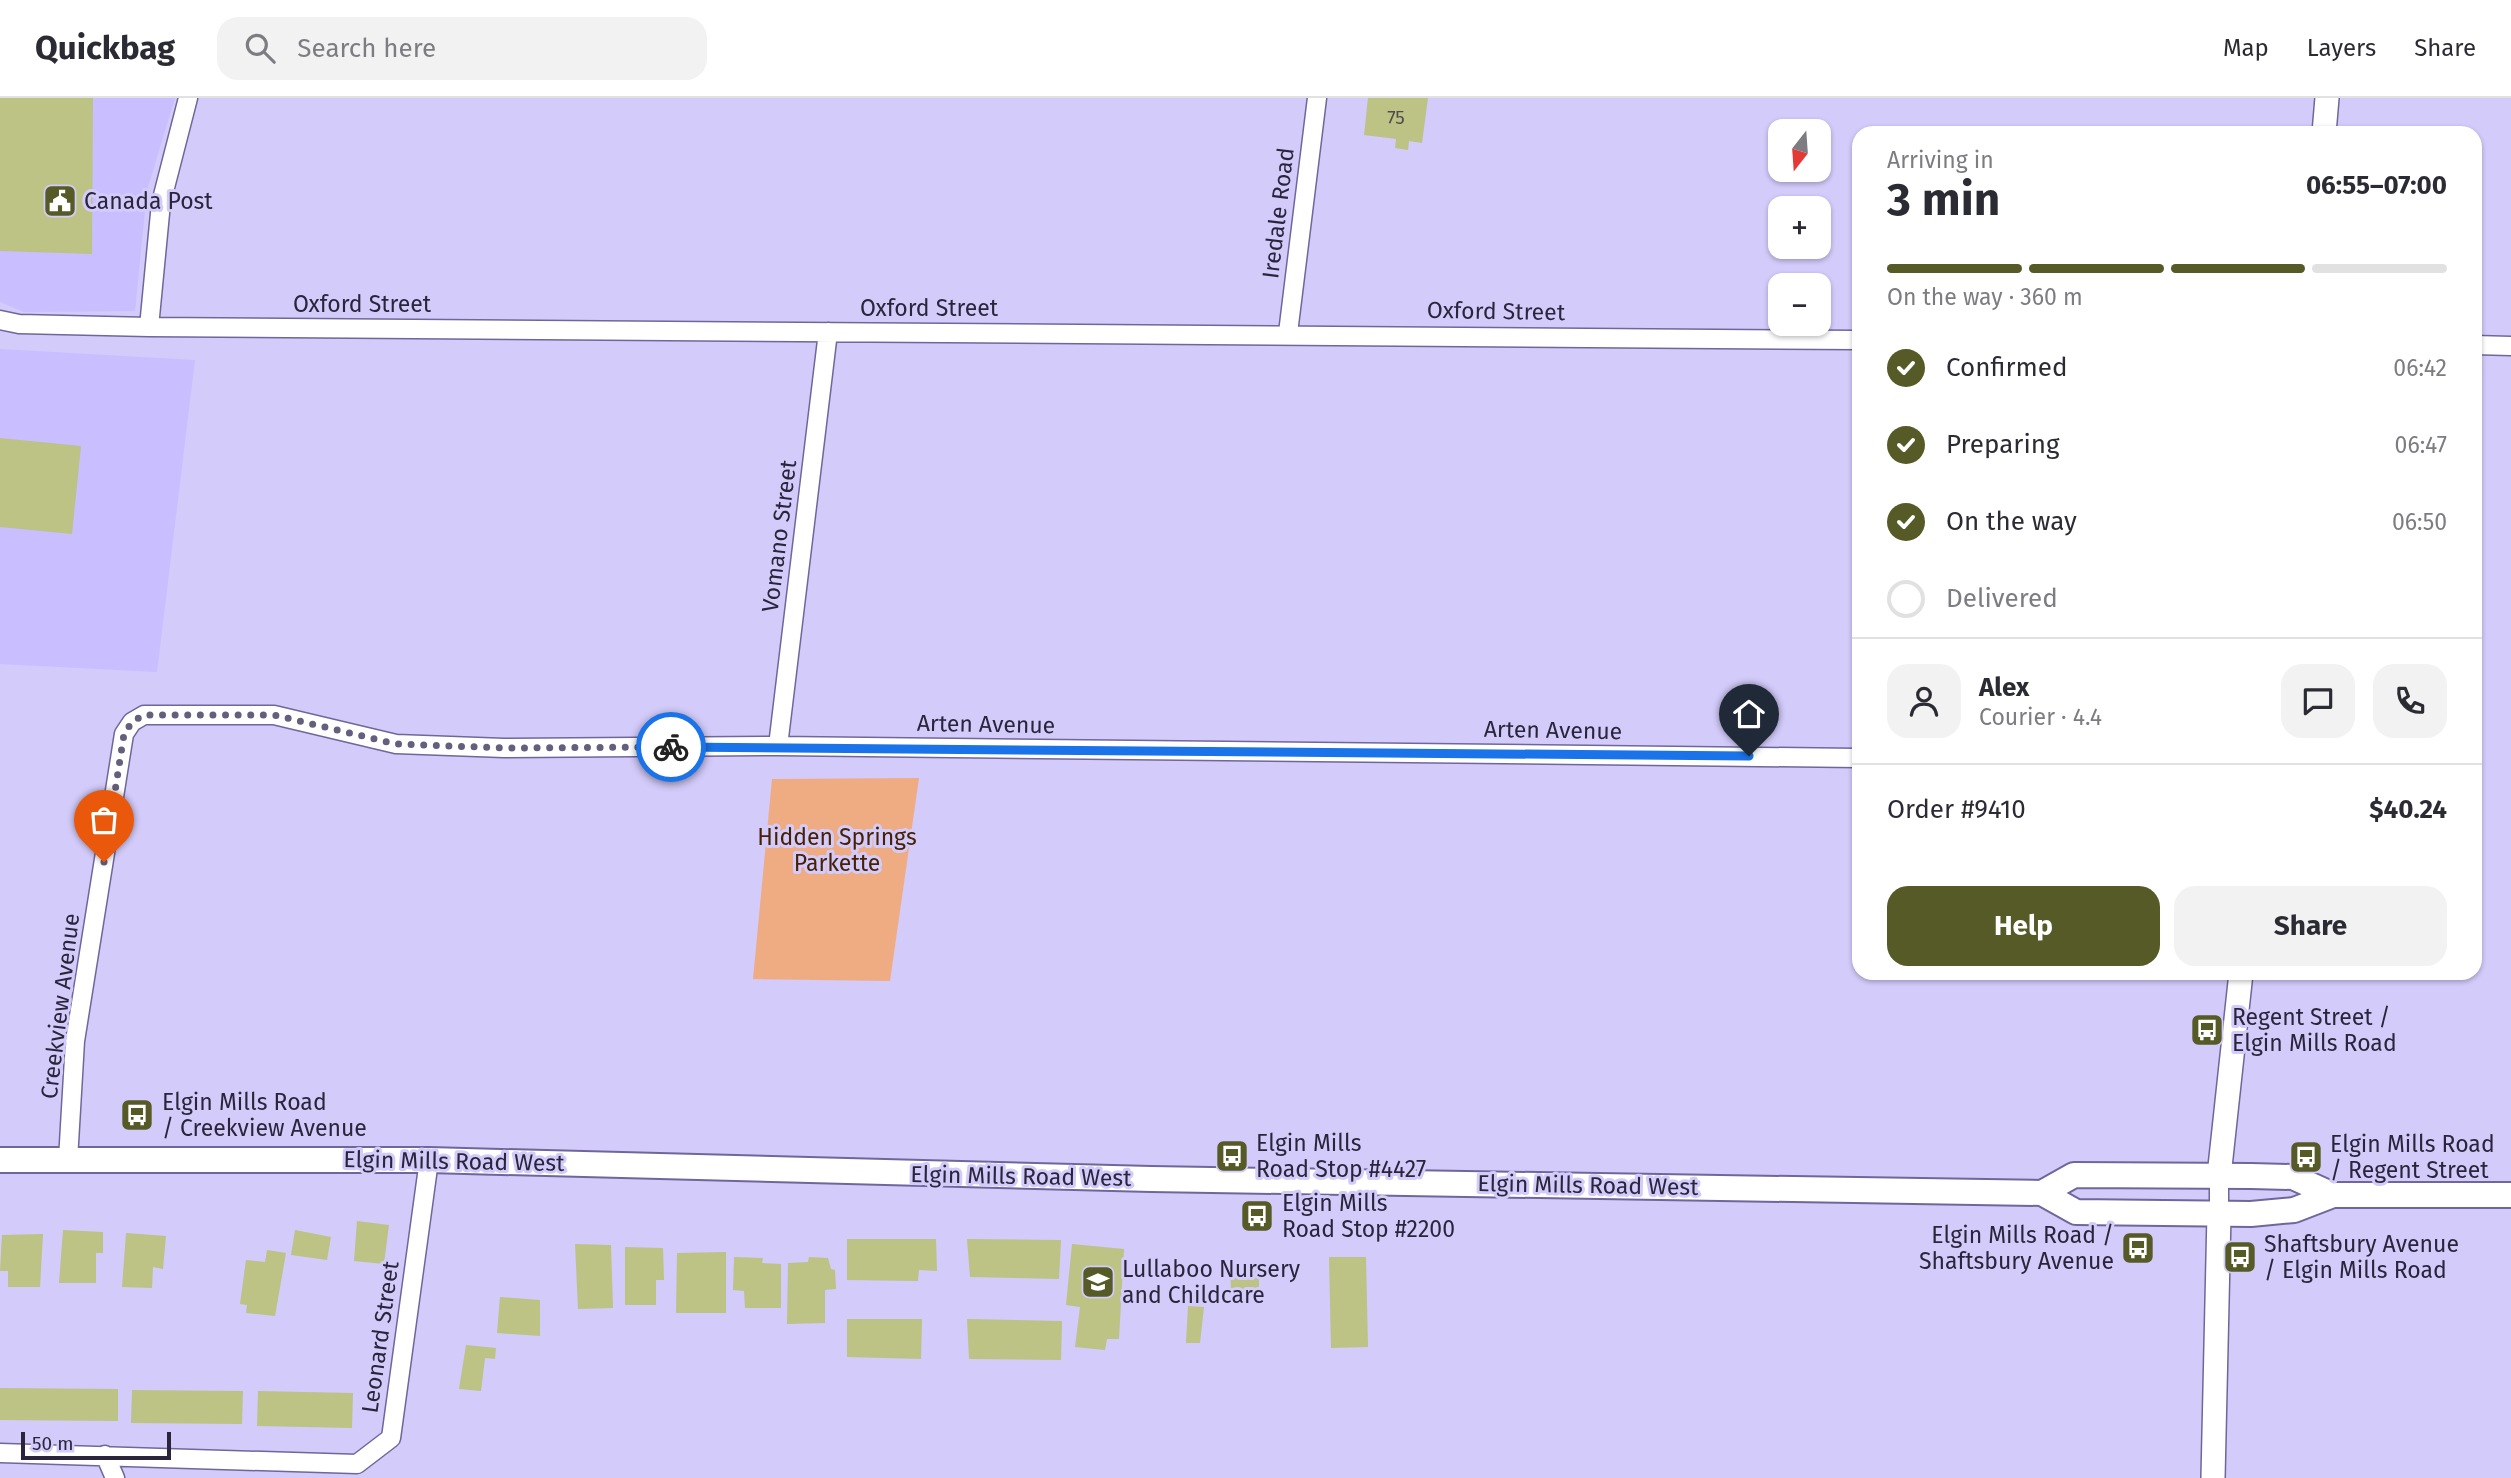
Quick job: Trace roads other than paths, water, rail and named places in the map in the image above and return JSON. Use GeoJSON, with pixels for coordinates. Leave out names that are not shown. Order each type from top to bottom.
{"type":"FeatureCollection","features":[{"type":"Feature","properties":{"kind":"main road","name":"Elgin Mills Road West"},"geometry":{"type":"LineString","coordinates":[[0,1160],[429,1160],[1125,1178],[2042,1193],[2076,1212],[2219,1214],[2294,1210],[2333,1195],[2511,1195]]}},
{"type":"Feature","properties":{"kind":"main road","name":"Elgin Mills Road West"},"geometry":{"type":"LineString","coordinates":[[2042,1193],[2074,1174],[2293,1177],[2333,1195]]}},
{"type":"Feature","properties":{"kind":"street"},"geometry":{"type":"LineString","coordinates":[[149,327],[161,203],[188,98]]}},
{"type":"Feature","properties":{"kind":"street","name":"Iredale Road"},"geometry":{"type":"LineString","coordinates":[[1288,334],[1317,98]]}},
{"type":"Feature","properties":{"kind":"street"},"geometry":{"type":"LineString","coordinates":[[2325,126],[2327,98]]}},
{"type":"Feature","properties":{"kind":"street","name":"Oxford Street"},"geometry":{"type":"LineString","coordinates":[[0,320],[19,324],[149,327],[1852,340]]}},
{"type":"Feature","properties":{"kind":"street","name":"Vomano Street"},"geometry":{"type":"LineString","coordinates":[[778,746],[828,332]]}},
{"type":"Feature","properties":{"kind":"street"},"geometry":{"type":"LineString","coordinates":[[2482,345],[2511,346]]}},
{"type":"Feature","properties":{"kind":"street","name":"Arten Avenue"},"geometry":{"type":"LineString","coordinates":[[124,734],[132,722],[144,715],[274,715],[396,744],[505,748],[778,746],[1852,758]]}},
{"type":"Feature","properties":{"kind":"street","name":"Creekview Avenue"},"geometry":{"type":"LineString","coordinates":[[68,1160],[75,1041],[124,734]]}},
{"type":"Feature","properties":{"kind":"street"},"geometry":{"type":"LineString","coordinates":[[2213,1478],[2219,1176],[2240,980]]}},
{"type":"Feature","properties":{"kind":"street","name":"Leonard Street"},"geometry":{"type":"LineString","coordinates":[[0,1453],[358,1464],[391,1438],[429,1160]]}},
{"type":"Feature","properties":{"kind":"street"},"geometry":{"type":"LineString","coordinates":[[105,1455],[115,1478]]}},
{"type":"Feature","properties":{"kind":"place","name":"Canada Post"},"geometry":{"type":"Point","coordinates":[60,201]}},
{"type":"Feature","properties":{"kind":"place","name":"Regent Street / Elgin Mills Road"},"geometry":{"type":"Point","coordinates":[2207,1030]}},
{"type":"Feature","properties":{"kind":"place","name":"Elgin Mills Road / Creekview Avenue"},"geometry":{"type":"Point","coordinates":[137,1115]}},
{"type":"Feature","properties":{"kind":"place","name":"Elgin Mills Road Stop #4427"},"geometry":{"type":"Point","coordinates":[1232,1156]}},
{"type":"Feature","properties":{"kind":"place","name":"Elgin Mills Road / Regent Street"},"geometry":{"type":"Point","coordinates":[2306,1157]}},
{"type":"Feature","properties":{"kind":"place","name":"Elgin Mills Road Stop #2200"},"geometry":{"type":"Point","coordinates":[1257,1216]}},
{"type":"Feature","properties":{"kind":"place","name":"Elgin Mills Road / Shaftsbury Avenue"},"geometry":{"type":"Point","coordinates":[2138,1248]}},
{"type":"Feature","properties":{"kind":"place","name":"Shaftsbury Avenue / Elgin Mills Road"},"geometry":{"type":"Point","coordinates":[2240,1257]}},
{"type":"Feature","properties":{"kind":"place","name":"Lullaboo Nursery and Childcare"},"geometry":{"type":"Point","coordinates":[1098,1282]}},
{"type":"Feature","properties":{"kind":"park label","name":"Hidden Springs Parkette"},"geometry":{"type":"Point","coordinates":[837,850]}}]}
